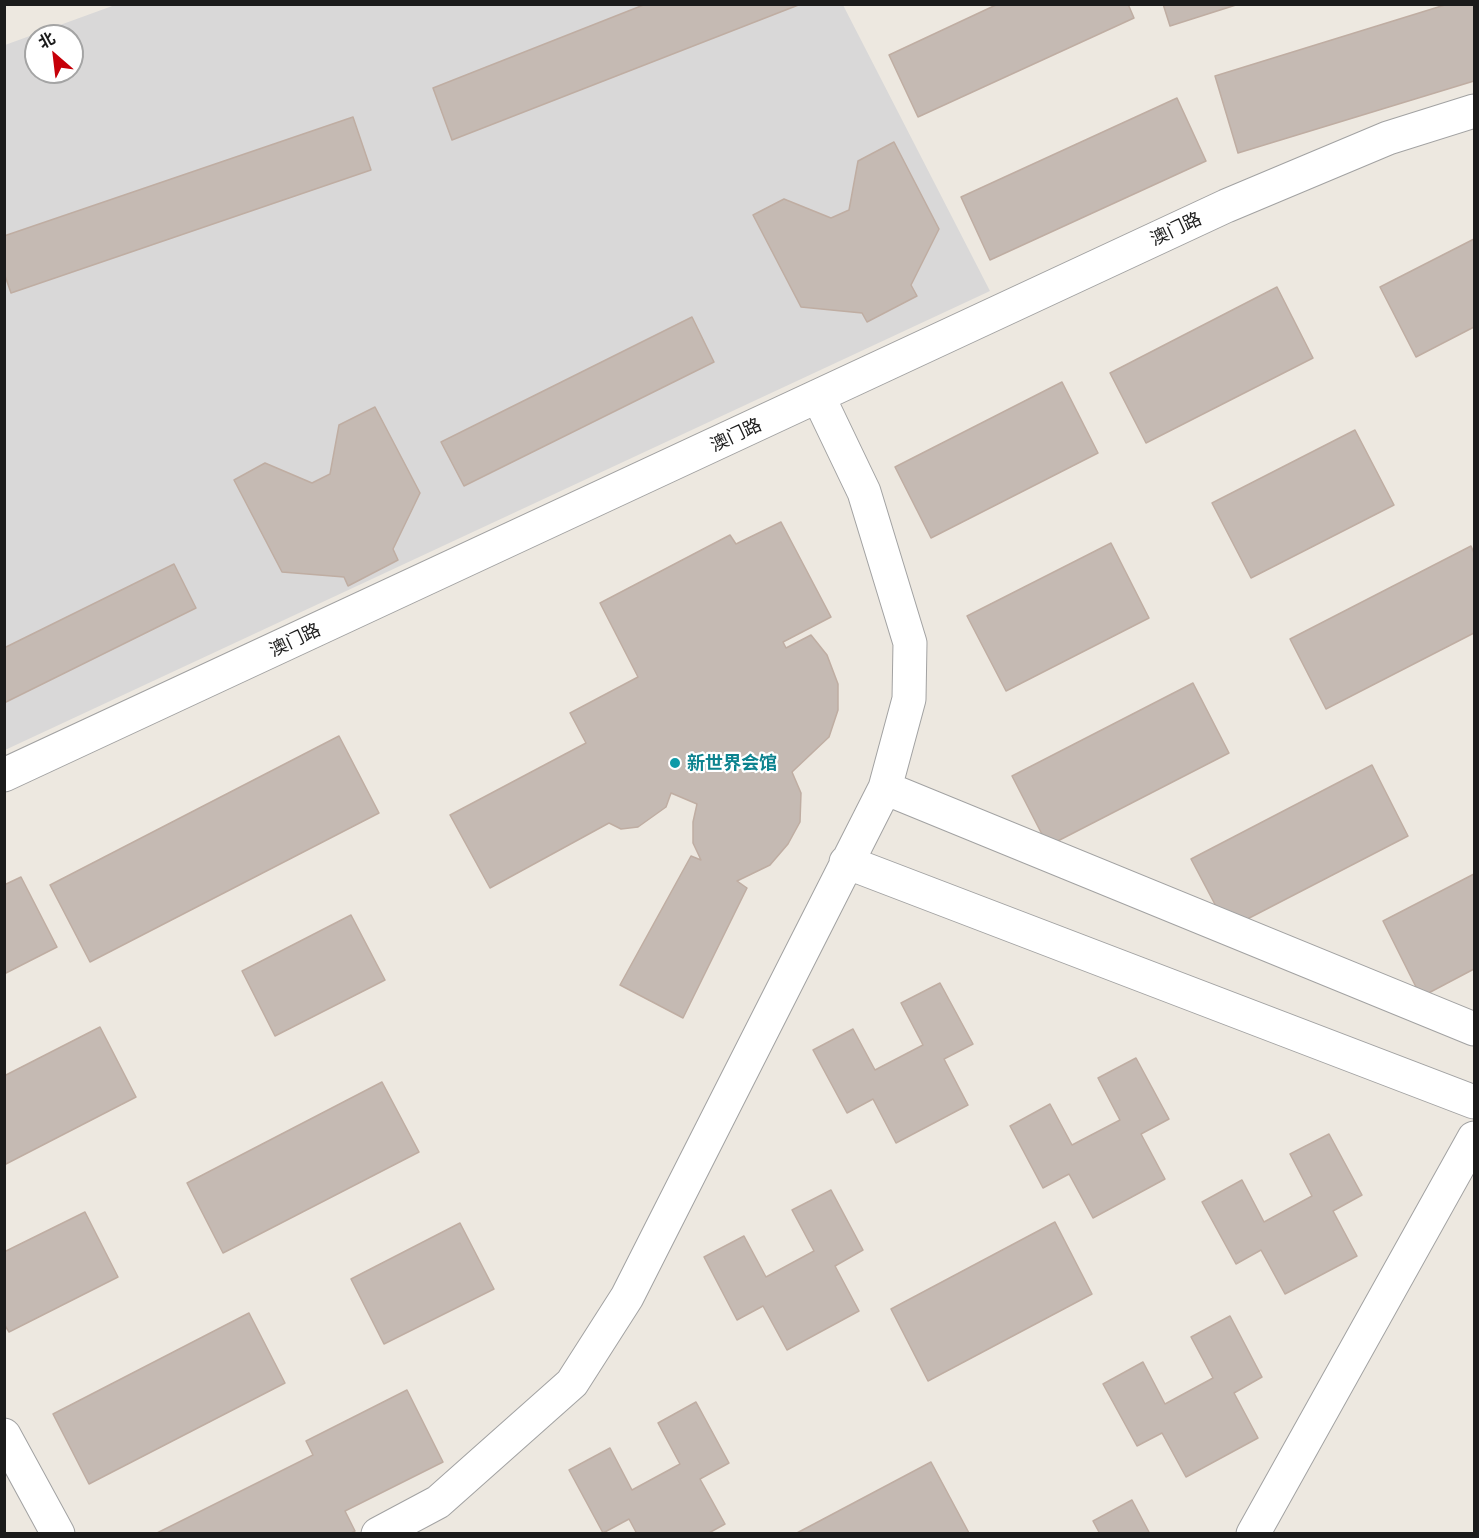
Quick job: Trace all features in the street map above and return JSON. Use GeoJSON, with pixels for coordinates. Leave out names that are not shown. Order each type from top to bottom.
{"type":"FeatureCollection","features":[{"type":"Feature","properties":{"kind":"street","name":"澳门路"},"geometry":{"type":"LineString","coordinates":[[4,775],[1226,206],[1388,138],[1474,111]]}},
{"type":"Feature","properties":{"kind":"street"},"geometry":{"type":"LineString","coordinates":[[378,1533],[438,1502],[572,1383],[627,1297],[885,788],[909,699],[910,643],[864,492],[819,396]]}},
{"type":"Feature","properties":{"kind":"street"},"geometry":{"type":"LineString","coordinates":[[885,788],[1474,1029]]}},
{"type":"Feature","properties":{"kind":"street"},"geometry":{"type":"LineString","coordinates":[[846,862],[1474,1102]]}},
{"type":"Feature","properties":{"kind":"street"},"geometry":{"type":"LineString","coordinates":[[1253,1533],[1474,1138]]}},
{"type":"Feature","properties":{"kind":"street"},"geometry":{"type":"LineString","coordinates":[[4,1435],[58,1533]]}},
{"type":"Feature","properties":{"kind":"shaded area"},"geometry":{"type":"Polygon","coordinates":[[[115,5],[843,5],[990,291],[5,750],[5,45],[24,38],[24,84],[84,84],[84,24],[63,24],[115,5]]]}},
{"type":"Feature","properties":{"kind":"building"},"geometry":{"type":"Polygon","coordinates":[[[646,4],[801,4],[452,140],[433,88],[646,4]]]}},
{"type":"Feature","properties":{"kind":"building"},"geometry":{"type":"Polygon","coordinates":[[[998,4],[1128,4],[1134,18],[918,117],[889,55],[998,4]]]}},
{"type":"Feature","properties":{"kind":"building"},"geometry":{"type":"Polygon","coordinates":[[[1163,4],[1239,4],[1170,26],[1163,4]]]}},
{"type":"Feature","properties":{"kind":"building"},"geometry":{"type":"Polygon","coordinates":[[[1448,4],[1474,4],[1474,81],[1238,153],[1215,76],[1448,4]]]}},
{"type":"Feature","properties":{"kind":"building"},"geometry":{"type":"Polygon","coordinates":[[[1177,98],[1206,161],[990,260],[961,197],[1177,98]]]}},
{"type":"Feature","properties":{"kind":"building"},"geometry":{"type":"Polygon","coordinates":[[[353,117],[371,170],[11,293],[4,273],[4,236],[353,117]]]}},
{"type":"Feature","properties":{"kind":"building"},"geometry":{"type":"Polygon","coordinates":[[[894,142],[939,229],[911,285],[917,296],[867,322],[862,313],[801,307],[753,215],[784,199],[831,218],[849,210],[858,161],[894,142]]]}},
{"type":"Feature","properties":{"kind":"building"},"geometry":{"type":"Polygon","coordinates":[[[1474,239],[1474,327],[1416,357],[1380,287],[1474,239]]]}},
{"type":"Feature","properties":{"kind":"building"},"geometry":{"type":"Polygon","coordinates":[[[1277,287],[1313,358],[1146,443],[1110,373],[1277,287]]]}},
{"type":"Feature","properties":{"kind":"building"},"geometry":{"type":"Polygon","coordinates":[[[692,317],[714,362],[464,486],[441,442],[692,317]]]}},
{"type":"Feature","properties":{"kind":"building"},"geometry":{"type":"Polygon","coordinates":[[[1062,382],[1098,453],[931,538],[895,467],[1062,382]]]}},
{"type":"Feature","properties":{"kind":"building"},"geometry":{"type":"Polygon","coordinates":[[[375,407],[420,493],[393,549],[398,560],[348,586],[344,577],[282,572],[234,480],[265,463],[312,483],[330,474],[339,425],[375,407]]]}},
{"type":"Feature","properties":{"kind":"building"},"geometry":{"type":"Polygon","coordinates":[[[1355,430],[1394,505],[1251,578],[1212,503],[1355,430]]]}},
{"type":"Feature","properties":{"kind":"building","name":"新世界会馆"},"geometry":{"type":"Polygon","coordinates":[[[781,522],[831,617],[783,642],[786,648],[811,635],[827,655],[838,684],[838,710],[829,737],[792,772],[801,793],[800,822],[788,844],[770,865],[737,881],[747,888],[683,1018],[620,985],[691,856],[701,860],[693,843],[693,822],[697,804],[671,793],[666,807],[638,827],[621,829],[609,823],[490,888],[450,815],[586,743],[570,713],[638,677],[600,603],[730,535],[736,544],[781,522]]]}},
{"type":"Feature","properties":{"kind":"building"},"geometry":{"type":"Polygon","coordinates":[[[1111,543],[1149,618],[1006,691],[967,616],[1111,543]]]}},
{"type":"Feature","properties":{"kind":"building"},"geometry":{"type":"Polygon","coordinates":[[[1471,546],[1474,553],[1474,633],[1326,709],[1290,639],[1471,546]]]}},
{"type":"Feature","properties":{"kind":"building"},"geometry":{"type":"Polygon","coordinates":[[[174,564],[196,608],[4,703],[4,648],[174,564]]]}},
{"type":"Feature","properties":{"kind":"building"},"geometry":{"type":"Polygon","coordinates":[[[1193,683],[1229,753],[1048,846],[1012,776],[1193,683]]]}},
{"type":"Feature","properties":{"kind":"building"},"geometry":{"type":"Polygon","coordinates":[[[339,736],[379,813],[90,962],[50,885],[339,736]]]}},
{"type":"Feature","properties":{"kind":"building"},"geometry":{"type":"Polygon","coordinates":[[[1372,765],[1408,836],[1228,929],[1191,859],[1372,765]]]}},
{"type":"Feature","properties":{"kind":"building"},"geometry":{"type":"Polygon","coordinates":[[[1474,874],[1474,969],[1421,997],[1383,921],[1474,874]]]}},
{"type":"Feature","properties":{"kind":"building"},"geometry":{"type":"Polygon","coordinates":[[[21,877],[57,947],[4,974],[4,885],[21,877]]]}},
{"type":"Feature","properties":{"kind":"building"},"geometry":{"type":"Polygon","coordinates":[[[351,915],[385,980],[275,1036],[242,971],[351,915]]]}},
{"type":"Feature","properties":{"kind":"building"},"geometry":{"type":"Polygon","coordinates":[[[940,983],[973,1044],[944,1059],[968,1105],[896,1143],[873,1099],[847,1113],[813,1050],[853,1029],[875,1070],[923,1045],[901,1003],[940,983]]]}},
{"type":"Feature","properties":{"kind":"building"},"geometry":{"type":"Polygon","coordinates":[[[100,1027],[136,1097],[4,1165],[4,1076],[100,1027]]]}},
{"type":"Feature","properties":{"kind":"building"},"geometry":{"type":"Polygon","coordinates":[[[1136,1058],[1169,1119],[1141,1134],[1165,1179],[1093,1218],[1069,1174],[1043,1188],[1010,1126],[1050,1104],[1072,1145],[1120,1120],[1098,1078],[1136,1058]]]}},
{"type":"Feature","properties":{"kind":"building"},"geometry":{"type":"Polygon","coordinates":[[[382,1082],[419,1152],[223,1253],[187,1183],[382,1082]]]}},
{"type":"Feature","properties":{"kind":"building"},"geometry":{"type":"Polygon","coordinates":[[[1329,1134],[1362,1195],[1333,1211],[1357,1256],[1285,1294],[1261,1250],[1236,1264],[1202,1202],[1242,1180],[1264,1222],[1312,1196],[1290,1154],[1329,1134]]]}},
{"type":"Feature","properties":{"kind":"building"},"geometry":{"type":"Polygon","coordinates":[[[831,1190],[863,1250],[835,1266],[859,1311],[787,1350],[763,1306],[737,1320],[704,1257],[744,1236],[766,1277],[814,1251],[792,1210],[831,1190]]]}},
{"type":"Feature","properties":{"kind":"building"},"geometry":{"type":"Polygon","coordinates":[[[85,1212],[118,1277],[9,1332],[4,1324],[4,1252],[85,1212]]]}},
{"type":"Feature","properties":{"kind":"building"},"geometry":{"type":"Polygon","coordinates":[[[1055,1222],[1092,1294],[928,1381],[891,1309],[1055,1222]]]}},
{"type":"Feature","properties":{"kind":"building"},"geometry":{"type":"Polygon","coordinates":[[[460,1223],[494,1289],[384,1344],[351,1279],[460,1223]]]}},
{"type":"Feature","properties":{"kind":"building"},"geometry":{"type":"Polygon","coordinates":[[[249,1313],[285,1383],[89,1484],[53,1414],[249,1313]]]}},
{"type":"Feature","properties":{"kind":"building"},"geometry":{"type":"Polygon","coordinates":[[[1230,1316],[1262,1377],[1234,1393],[1258,1438],[1186,1477],[1162,1433],[1137,1446],[1103,1384],[1143,1362],[1165,1404],[1213,1378],[1191,1337],[1230,1316]]]}},
{"type":"Feature","properties":{"kind":"building"},"geometry":{"type":"Polygon","coordinates":[[[407,1390],[443,1462],[345,1511],[355,1531],[349,1534],[155,1534],[313,1455],[306,1441],[407,1390]]]}},
{"type":"Feature","properties":{"kind":"building"},"geometry":{"type":"Polygon","coordinates":[[[696,1402],[729,1463],[700,1479],[725,1524],[707,1534],[637,1534],[629,1519],[603,1533],[569,1470],[610,1448],[632,1490],[680,1464],[658,1423],[696,1402]]]}},
{"type":"Feature","properties":{"kind":"building"},"geometry":{"type":"Polygon","coordinates":[[[931,1462],[969,1533],[795,1534],[931,1462]]]}},
{"type":"Feature","properties":{"kind":"building"},"geometry":{"type":"Polygon","coordinates":[[[1132,1500],[1150,1534],[1100,1534],[1093,1521],[1132,1500]]]}},
{"type":"Feature","properties":{"kind":"place","name":"新世界会馆"},"geometry":{"type":"Point","coordinates":[675,763]}}]}
